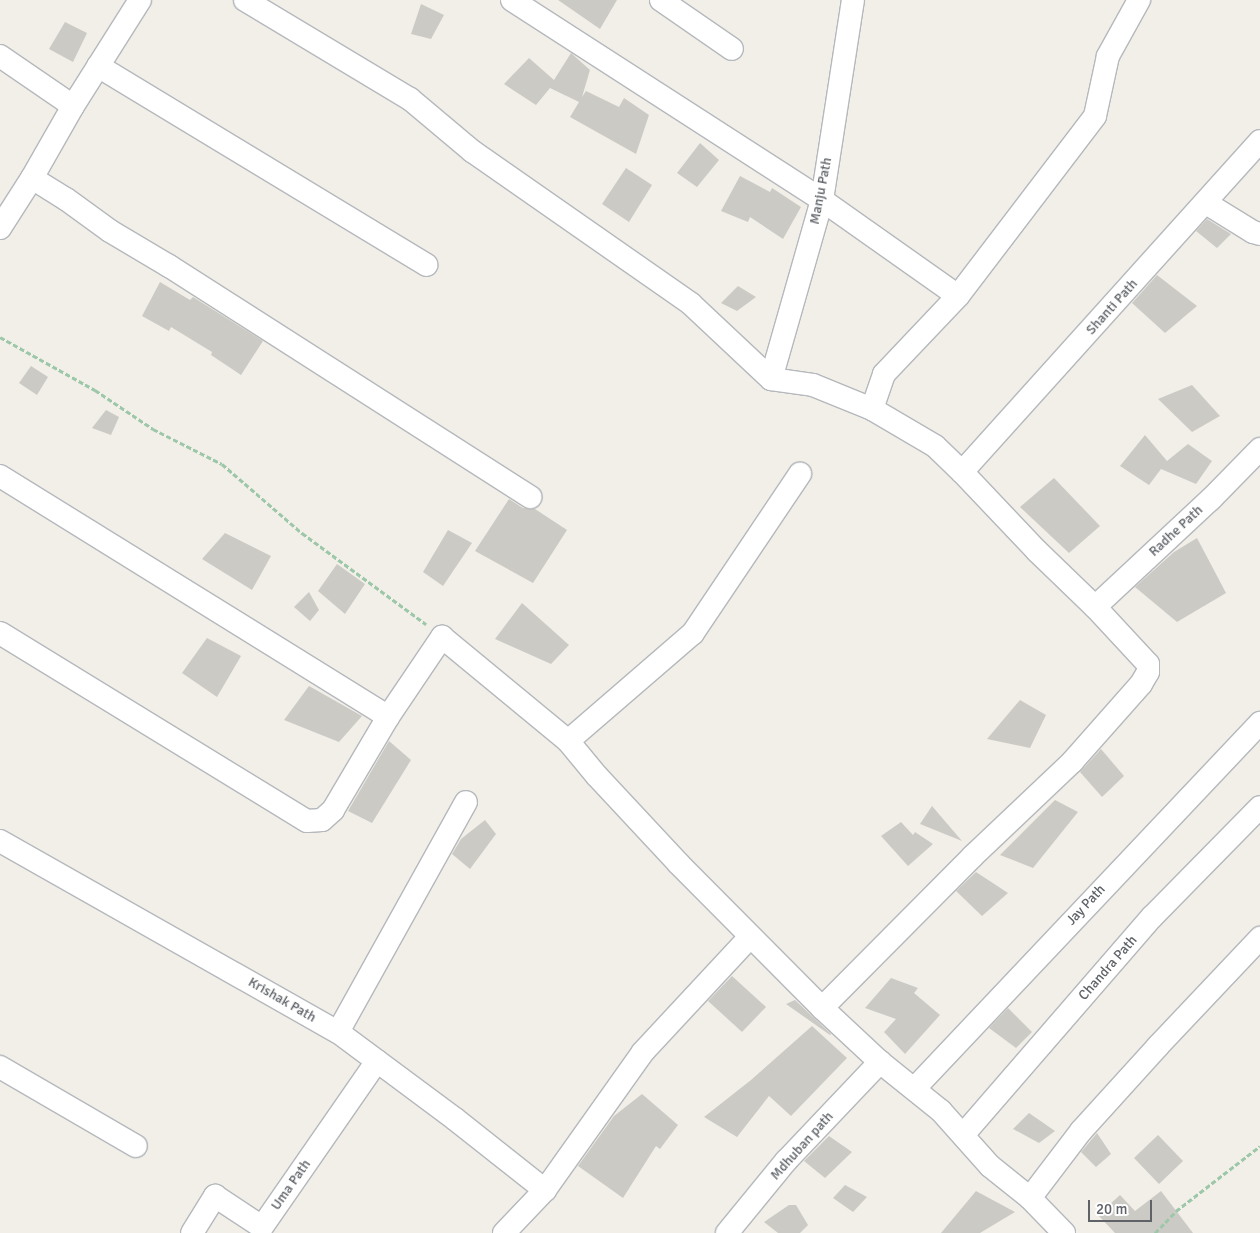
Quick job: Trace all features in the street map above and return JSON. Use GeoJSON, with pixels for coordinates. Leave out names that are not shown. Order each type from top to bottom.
{"type":"FeatureCollection","features":[{"type":"Feature","properties":{"kind":"street"},"geometry":{"type":"LineString","coordinates":[[0,228],[32,178],[73,106],[140,0]]}},
{"type":"Feature","properties":{"kind":"street"},"geometry":{"type":"LineString","coordinates":[[244,0],[410,99],[472,151],[691,304],[771,379],[813,385],[872,409],[934,446],[962,472],[1037,551],[1096,607],[1148,664],[1148,672],[1141,684],[1072,762],[973,856],[822,1008]]}},
{"type":"Feature","properties":{"kind":"street"},"geometry":{"type":"LineString","coordinates":[[512,0],[822,200],[958,296]]}},
{"type":"Feature","properties":{"kind":"street"},"geometry":{"type":"LineString","coordinates":[[661,0],[732,49]]}},
{"type":"Feature","properties":{"kind":"street","name":"Manju Path"},"geometry":{"type":"LineString","coordinates":[[771,379],[822,200],[847,27],[853,0]]}},
{"type":"Feature","properties":{"kind":"street"},"geometry":{"type":"LineString","coordinates":[[872,409],[884,374],[958,296],[1095,116],[1108,56],[1139,0]]}},
{"type":"Feature","properties":{"kind":"street"},"geometry":{"type":"LineString","coordinates":[[0,56],[73,106]]}},
{"type":"Feature","properties":{"kind":"street"},"geometry":{"type":"LineString","coordinates":[[98,66],[426,265]]}},
{"type":"Feature","properties":{"kind":"street","name":"Shanti Path"},"geometry":{"type":"LineString","coordinates":[[962,472],[1260,141]]}},
{"type":"Feature","properties":{"kind":"street"},"geometry":{"type":"LineString","coordinates":[[32,178],[66,199],[110,231],[169,266],[530,497]]}},
{"type":"Feature","properties":{"kind":"street"},"geometry":{"type":"LineString","coordinates":[[1206,203],[1253,232],[1260,234]]}},
{"type":"Feature","properties":{"kind":"street","name":"Radhe Path"},"geometry":{"type":"LineString","coordinates":[[1096,607],[1258,451]]}},
{"type":"Feature","properties":{"kind":"street"},"geometry":{"type":"LineString","coordinates":[[568,740],[693,633],[800,474]]}},
{"type":"Feature","properties":{"kind":"street"},"geometry":{"type":"LineString","coordinates":[[0,476],[388,717]]}},
{"type":"Feature","properties":{"kind":"street"},"geometry":{"type":"LineString","coordinates":[[0,633],[307,821],[322,820],[333,810],[388,717],[442,636],[568,740],[597,776],[750,937],[880,1062],[941,1111],[990,1166],[1030,1198],[1064,1233]]}},
{"type":"Feature","properties":{"kind":"street","name":"Jay Path"},"geometry":{"type":"LineString","coordinates":[[914,1090],[1260,723]]}},
{"type":"Feature","properties":{"kind":"street"},"geometry":{"type":"LineString","coordinates":[[338,1032],[466,802]]}},
{"type":"Feature","properties":{"kind":"street","name":"Chandra Path"},"geometry":{"type":"LineString","coordinates":[[963,1135],[1152,917],[1260,807]]}},
{"type":"Feature","properties":{"kind":"street","name":"Krishak Path"},"geometry":{"type":"LineString","coordinates":[[0,841],[338,1032],[455,1119],[544,1190]]}},
{"type":"Feature","properties":{"kind":"street"},"geometry":{"type":"LineString","coordinates":[[504,1233],[544,1190],[643,1052],[750,937]]}},
{"type":"Feature","properties":{"kind":"street"},"geometry":{"type":"LineString","coordinates":[[1030,1198],[1081,1132],[1158,1046],[1260,938]]}},
{"type":"Feature","properties":{"kind":"street","name":"Uma Path"},"geometry":{"type":"LineString","coordinates":[[192,1233],[215,1196],[262,1227],[377,1062]]}},
{"type":"Feature","properties":{"kind":"street","name":"Mdhuban path"},"geometry":{"type":"LineString","coordinates":[[727,1233],[786,1161],[880,1062]]}},
{"type":"Feature","properties":{"kind":"street"},"geometry":{"type":"LineString","coordinates":[[0,1068],[136,1146]]}},
{"type":"Feature","properties":{"kind":"path"},"geometry":{"type":"LineString","coordinates":[[0,337],[95,390],[153,429],[222,464],[302,533],[442,636]]}},
{"type":"Feature","properties":{"kind":"path"},"geometry":{"type":"LineString","coordinates":[[1154,1233],[1176,1212],[1260,1146]]}},
{"type":"Feature","properties":{"kind":"building"},"geometry":{"type":"Polygon","coordinates":[[[558,0],[617,0],[600,29],[558,0]]]}},
{"type":"Feature","properties":{"kind":"building"},"geometry":{"type":"Polygon","coordinates":[[[421,4],[444,15],[431,39],[411,34],[421,4]]]}},
{"type":"Feature","properties":{"kind":"building"},"geometry":{"type":"Polygon","coordinates":[[[65,22],[87,33],[73,62],[49,49],[65,22]]]}},
{"type":"Feature","properties":{"kind":"building"},"geometry":{"type":"Polygon","coordinates":[[[571,53],[590,70],[582,97],[586,91],[619,107],[624,98],[649,115],[636,154],[570,117],[579,102],[550,88],[536,105],[504,84],[529,58],[554,80],[571,53]]]}},
{"type":"Feature","properties":{"kind":"building"},"geometry":{"type":"Polygon","coordinates":[[[700,143],[719,160],[697,187],[677,173],[700,143]]]}},
{"type":"Feature","properties":{"kind":"building"},"geometry":{"type":"Polygon","coordinates":[[[626,168],[652,185],[629,222],[602,204],[626,168]]]}},
{"type":"Feature","properties":{"kind":"building"},"geometry":{"type":"Polygon","coordinates":[[[740,176],[770,192],[772,188],[801,207],[783,239],[750,217],[748,222],[721,211],[740,176]]]}},
{"type":"Feature","properties":{"kind":"building"},"geometry":{"type":"Polygon","coordinates":[[[1207,219],[1231,234],[1217,248],[1196,231],[1207,219]]]}},
{"type":"Feature","properties":{"kind":"building"},"geometry":{"type":"Polygon","coordinates":[[[1157,275],[1197,306],[1165,333],[1132,303],[1157,275]]]}},
{"type":"Feature","properties":{"kind":"building"},"geometry":{"type":"Polygon","coordinates":[[[160,282],[190,300],[193,297],[263,341],[241,375],[211,355],[212,352],[171,327],[169,331],[142,316],[160,282]]]}},
{"type":"Feature","properties":{"kind":"building"},"geometry":{"type":"Polygon","coordinates":[[[738,286],[756,297],[737,311],[721,303],[738,286]]]}},
{"type":"Feature","properties":{"kind":"building"},"geometry":{"type":"Polygon","coordinates":[[[31,366],[48,377],[37,395],[19,383],[31,366]]]}},
{"type":"Feature","properties":{"kind":"building"},"geometry":{"type":"Polygon","coordinates":[[[1192,385],[1220,416],[1192,432],[1158,399],[1192,385]]]}},
{"type":"Feature","properties":{"kind":"building"},"geometry":{"type":"Polygon","coordinates":[[[106,410],[119,417],[111,435],[92,428],[106,410]]]}},
{"type":"Feature","properties":{"kind":"building"},"geometry":{"type":"Polygon","coordinates":[[[1145,435],[1167,461],[1188,444],[1212,461],[1196,484],[1161,469],[1149,485],[1120,466],[1145,435]]]}},
{"type":"Feature","properties":{"kind":"building"},"geometry":{"type":"Polygon","coordinates":[[[1054,478],[1100,526],[1069,553],[1020,507],[1054,478]]]}},
{"type":"Feature","properties":{"kind":"building"},"geometry":{"type":"Polygon","coordinates":[[[509,499],[523,508],[535,509],[567,530],[533,583],[475,551],[509,499]]]}},
{"type":"Feature","properties":{"kind":"building"},"geometry":{"type":"Polygon","coordinates":[[[448,530],[472,543],[443,586],[423,572],[448,530]]]}},
{"type":"Feature","properties":{"kind":"building"},"geometry":{"type":"Polygon","coordinates":[[[225,533],[271,556],[252,590],[202,559],[225,533]]]}},
{"type":"Feature","properties":{"kind":"building"},"geometry":{"type":"Polygon","coordinates":[[[1197,538],[1226,593],[1177,622],[1135,587],[1174,552],[1197,538]]]}},
{"type":"Feature","properties":{"kind":"building"},"geometry":{"type":"Polygon","coordinates":[[[337,564],[365,584],[345,614],[318,591],[337,564]]]}},
{"type":"Feature","properties":{"kind":"building"},"geometry":{"type":"Polygon","coordinates":[[[309,592],[319,610],[310,621],[294,607],[309,592]]]}},
{"type":"Feature","properties":{"kind":"building"},"geometry":{"type":"Polygon","coordinates":[[[522,603],[569,645],[551,664],[495,639],[522,603]]]}},
{"type":"Feature","properties":{"kind":"building"},"geometry":{"type":"Polygon","coordinates":[[[207,638],[241,656],[217,697],[182,673],[207,638]]]}},
{"type":"Feature","properties":{"kind":"building"},"geometry":{"type":"Polygon","coordinates":[[[309,686],[362,716],[339,742],[284,720],[309,686]]]}},
{"type":"Feature","properties":{"kind":"building"},"geometry":{"type":"Polygon","coordinates":[[[1020,700],[1046,715],[1030,748],[987,739],[1020,700]]]}},
{"type":"Feature","properties":{"kind":"building"},"geometry":{"type":"Polygon","coordinates":[[[389,741],[411,760],[372,823],[348,811],[389,741]]]}},
{"type":"Feature","properties":{"kind":"building"},"geometry":{"type":"Polygon","coordinates":[[[1101,749],[1124,776],[1102,797],[1080,772],[1101,749]]]}},
{"type":"Feature","properties":{"kind":"building"},"geometry":{"type":"Polygon","coordinates":[[[1055,800],[1078,812],[1033,868],[1000,855],[1055,800]]]}},
{"type":"Feature","properties":{"kind":"building"},"geometry":{"type":"Polygon","coordinates":[[[932,806],[962,841],[920,824],[932,806]]]}},
{"type":"Feature","properties":{"kind":"building"},"geometry":{"type":"Polygon","coordinates":[[[485,820],[496,834],[470,869],[452,854],[461,839],[485,820]]]}},
{"type":"Feature","properties":{"kind":"building"},"geometry":{"type":"Polygon","coordinates":[[[901,822],[913,835],[915,832],[933,844],[908,866],[881,836],[901,822]]]}},
{"type":"Feature","properties":{"kind":"building"},"geometry":{"type":"Polygon","coordinates":[[[976,872],[1008,893],[982,916],[956,891],[976,872]]]}},
{"type":"Feature","properties":{"kind":"building"},"geometry":{"type":"Polygon","coordinates":[[[732,976],[766,1007],[742,1032],[708,1001],[732,976]]]}},
{"type":"Feature","properties":{"kind":"building"},"geometry":{"type":"Polygon","coordinates":[[[891,978],[918,988],[914,993],[940,1015],[905,1054],[884,1032],[896,1019],[865,1008],[891,978]]]}},
{"type":"Feature","properties":{"kind":"building"},"geometry":{"type":"Polygon","coordinates":[[[795,1000],[831,1034],[786,1004],[795,1000]]]}},
{"type":"Feature","properties":{"kind":"building"},"geometry":{"type":"Polygon","coordinates":[[[1008,1008],[1032,1032],[1016,1048],[989,1028],[1008,1008]]]}},
{"type":"Feature","properties":{"kind":"building"},"geometry":{"type":"Polygon","coordinates":[[[812,1026],[847,1058],[791,1116],[769,1096],[737,1137],[704,1117],[751,1080],[812,1026]]]}},
{"type":"Feature","properties":{"kind":"building"},"geometry":{"type":"Polygon","coordinates":[[[642,1094],[678,1125],[660,1149],[656,1146],[623,1198],[578,1166],[614,1116],[642,1094]]]}},
{"type":"Feature","properties":{"kind":"building"},"geometry":{"type":"Polygon","coordinates":[[[1029,1113],[1055,1131],[1039,1143],[1013,1129],[1029,1113]]]}},
{"type":"Feature","properties":{"kind":"building"},"geometry":{"type":"Polygon","coordinates":[[[1097,1133],[1111,1154],[1096,1167],[1081,1152],[1097,1133]]]}},
{"type":"Feature","properties":{"kind":"building"},"geometry":{"type":"Polygon","coordinates":[[[1158,1135],[1183,1161],[1159,1184],[1134,1158],[1158,1135]]]}},
{"type":"Feature","properties":{"kind":"building"},"geometry":{"type":"Polygon","coordinates":[[[829,1136],[852,1152],[825,1178],[804,1161],[829,1136]]]}},
{"type":"Feature","properties":{"kind":"building"},"geometry":{"type":"Polygon","coordinates":[[[845,1185],[867,1197],[853,1212],[833,1198],[845,1185]]]}},
{"type":"Feature","properties":{"kind":"building"},"geometry":{"type":"Polygon","coordinates":[[[976,1191],[1015,1212],[980,1233],[941,1233],[976,1191]]]}},
{"type":"Feature","properties":{"kind":"building"},"geometry":{"type":"Polygon","coordinates":[[[1161,1191],[1193,1233],[1115,1233],[1098,1215],[1120,1195],[1135,1211],[1161,1191]]]}},
{"type":"Feature","properties":{"kind":"building"},"geometry":{"type":"Polygon","coordinates":[[[789,1205],[796,1205],[808,1225],[800,1233],[778,1233],[764,1222],[789,1205]]]}}]}
